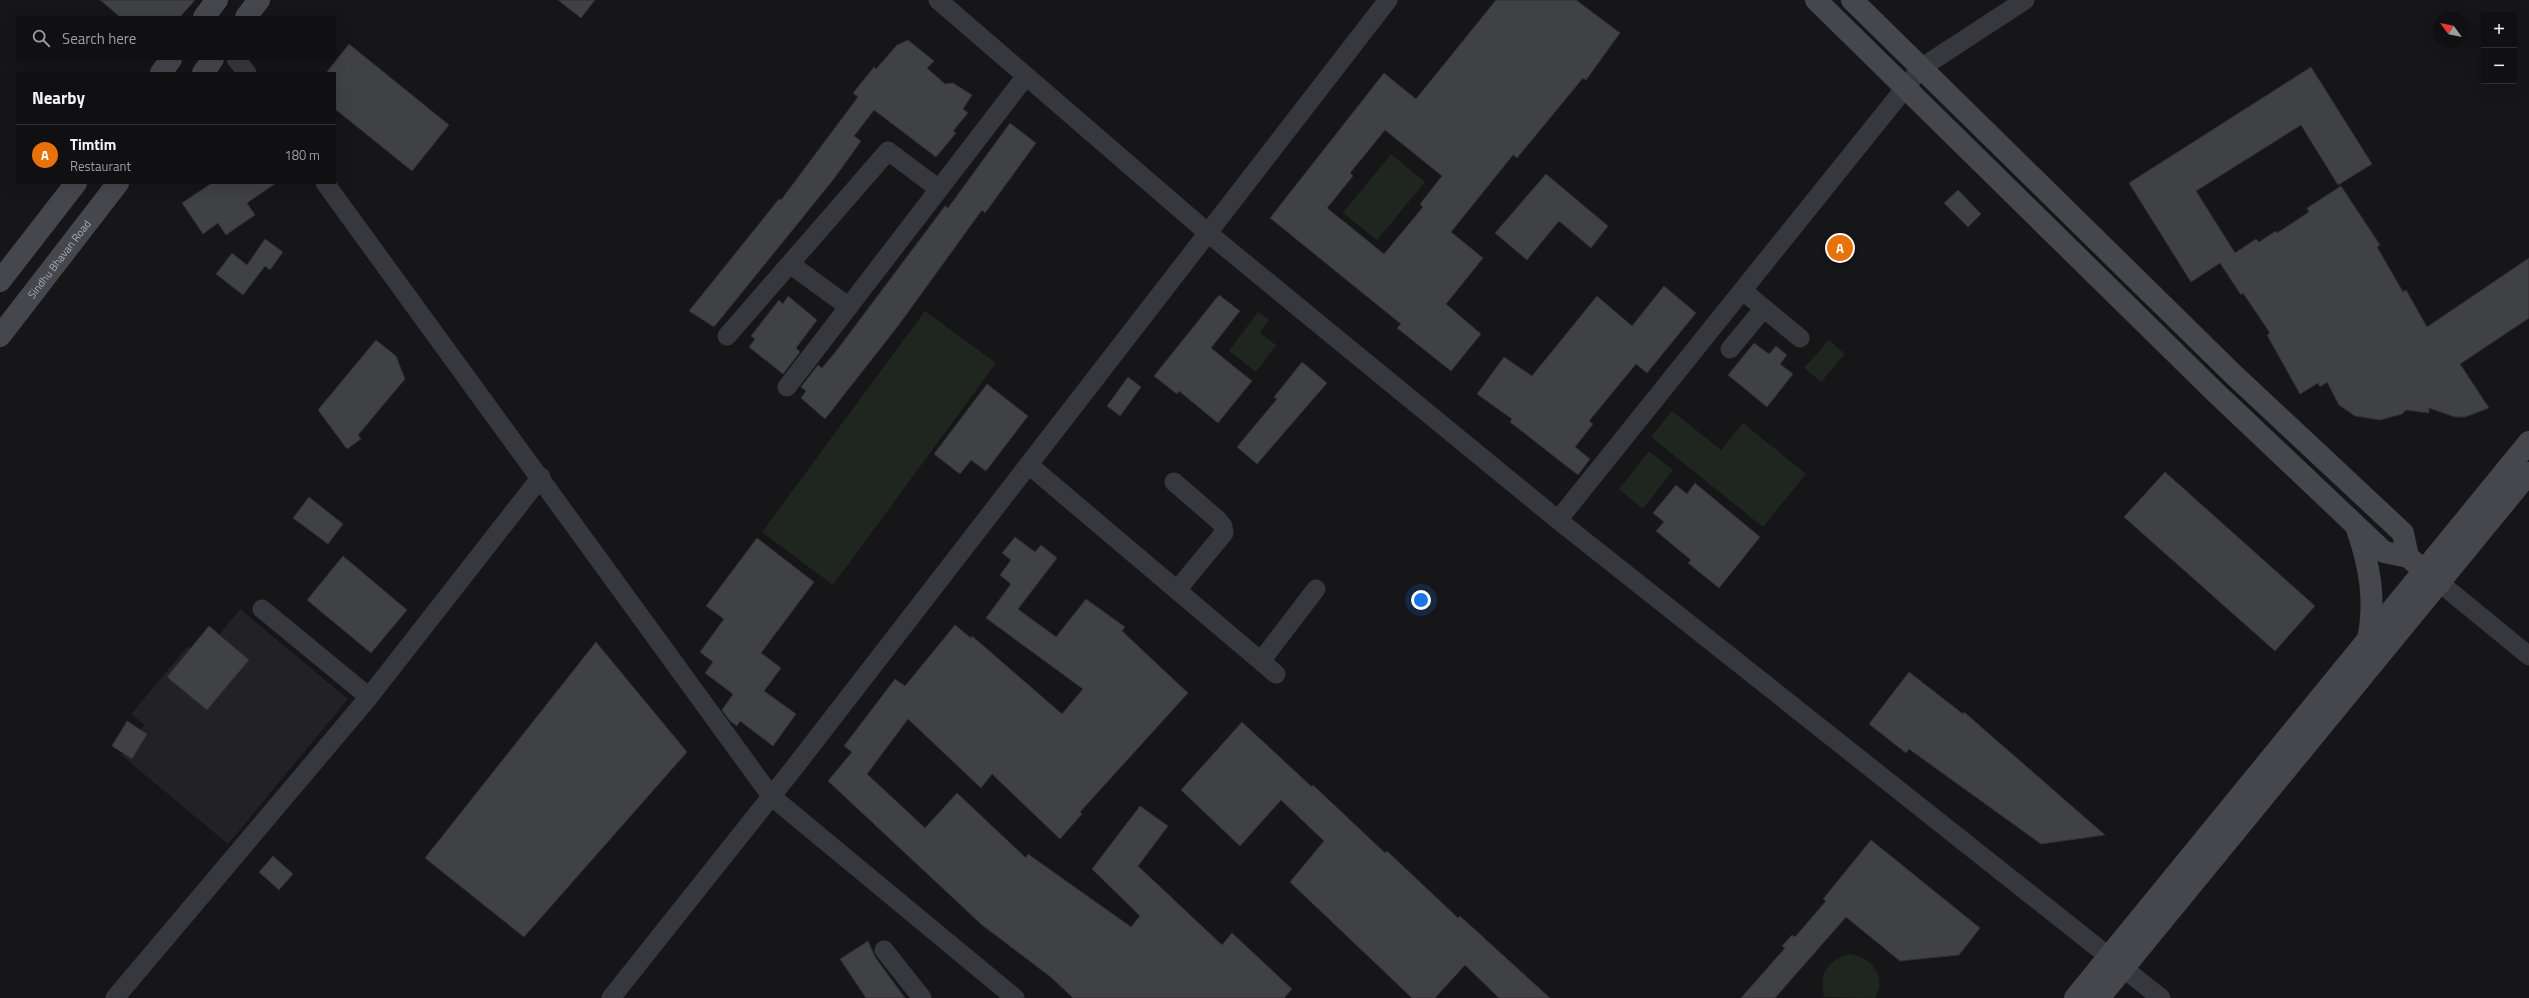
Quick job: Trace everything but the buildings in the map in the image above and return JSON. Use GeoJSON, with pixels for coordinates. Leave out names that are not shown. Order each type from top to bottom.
{"type":"FeatureCollection","features":[{"type":"Feature","properties":{"kind":"main road"},"geometry":{"type":"LineString","coordinates":[[205,16],[217,0]]}},
{"type":"Feature","properties":{"kind":"main road"},"geometry":{"type":"LineString","coordinates":[[247,16],[259,0]]}},
{"type":"Feature","properties":{"kind":"main road"},"geometry":{"type":"LineString","coordinates":[[1816,0],[2215,392],[2356,526],[2384,552],[2408,557],[2433,577]]}},
{"type":"Feature","properties":{"kind":"main road"},"geometry":{"type":"LineString","coordinates":[[1852,0],[2233,374],[2403,533],[2408,557]]}},
{"type":"Feature","properties":{"kind":"main road"},"geometry":{"type":"LineString","coordinates":[[162,72],[170,60]]}},
{"type":"Feature","properties":{"kind":"main road"},"geometry":{"type":"LineString","coordinates":[[204,72],[212,60]]}},
{"type":"Feature","properties":{"kind":"main road"},"geometry":{"type":"LineString","coordinates":[[0,282],[75,184]]}},
{"type":"Feature","properties":{"kind":"main road","name":"Sindhu Bhavan Road"},"geometry":{"type":"LineString","coordinates":[[0,336],[117,184]]}},
{"type":"Feature","properties":{"kind":"main road"},"geometry":{"type":"LineString","coordinates":[[2075,998],[2117,962],[2433,577],[2529,442]]}},
{"type":"Feature","properties":{"kind":"main road"},"geometry":{"type":"LineString","coordinates":[[2099,998],[2117,962],[2368,640],[2433,577],[2529,473]]}},
{"type":"Feature","properties":{"kind":"main road"},"geometry":{"type":"LineString","coordinates":[[2356,526],[2368,564],[2372,586],[2372,605],[2368,640]]}},
{"type":"Feature","properties":{"kind":"street"},"geometry":{"type":"LineString","coordinates":[[938,0],[1208,233],[1558,520],[2162,998]]}},
{"type":"Feature","properties":{"kind":"street"},"geometry":{"type":"LineString","coordinates":[[611,998],[771,796],[1029,465],[1388,0]]}},
{"type":"Feature","properties":{"kind":"street"},"geometry":{"type":"LineString","coordinates":[[1558,520],[1921,68],[2025,0]]}},
{"type":"Feature","properties":{"kind":"street"},"geometry":{"type":"LineString","coordinates":[[237,60],[246,72]]}},
{"type":"Feature","properties":{"kind":"street"},"geometry":{"type":"LineString","coordinates":[[787,387],[1026,76]]}},
{"type":"Feature","properties":{"kind":"street"},"geometry":{"type":"LineString","coordinates":[[727,336],[888,150],[939,189]]}},
{"type":"Feature","properties":{"kind":"street"},"geometry":{"type":"LineString","coordinates":[[326,184],[541,477],[771,796],[1015,998]]}},
{"type":"Feature","properties":{"kind":"street"},"geometry":{"type":"LineString","coordinates":[[790,264],[849,307]]}},
{"type":"Feature","properties":{"kind":"street"},"geometry":{"type":"LineString","coordinates":[[1743,291],[1800,338]]}},
{"type":"Feature","properties":{"kind":"street"},"geometry":{"type":"LineString","coordinates":[[1730,348],[1764,308]]}},
{"type":"Feature","properties":{"kind":"street"},"geometry":{"type":"LineString","coordinates":[[1029,465],[1276,674]]}},
{"type":"Feature","properties":{"kind":"street"},"geometry":{"type":"LineString","coordinates":[[115,998],[369,697],[541,477]]}},
{"type":"Feature","properties":{"kind":"street"},"geometry":{"type":"LineString","coordinates":[[1174,482],[1218,520],[1223,526],[1224,533],[1176,590]]}},
{"type":"Feature","properties":{"kind":"street"},"geometry":{"type":"LineString","coordinates":[[2433,577],[2529,656]]}},
{"type":"Feature","properties":{"kind":"street"},"geometry":{"type":"LineString","coordinates":[[1261,661],[1316,589]]}},
{"type":"Feature","properties":{"kind":"street"},"geometry":{"type":"LineString","coordinates":[[262,609],[369,697]]}},
{"type":"Feature","properties":{"kind":"street"},"geometry":{"type":"LineString","coordinates":[[884,950],[922,998]]}},
{"type":"Feature","properties":{"kind":"shaded area"},"geometry":{"type":"Polygon","coordinates":[[[1391,154],[1425,182],[1377,240],[1343,213],[1391,154]]]}},
{"type":"Feature","properties":{"kind":"shaded area"},"geometry":{"type":"Polygon","coordinates":[[[925,311],[996,363],[833,585],[762,532],[925,311]]]}},
{"type":"Feature","properties":{"kind":"shaded area"},"geometry":{"type":"Polygon","coordinates":[[[1258,312],[1269,320],[1260,333],[1276,345],[1256,372],[1229,351],[1258,312]]]}},
{"type":"Feature","properties":{"kind":"shaded area"},"geometry":{"type":"Polygon","coordinates":[[[1829,340],[1845,354],[1821,382],[1804,368],[1829,340]]]}},
{"type":"Feature","properties":{"kind":"shaded area"},"geometry":{"type":"Polygon","coordinates":[[[1672,411],[1721,450],[1743,423],[1806,474],[1763,527],[1651,437],[1672,411]]]}},
{"type":"Feature","properties":{"kind":"shaded area"},"geometry":{"type":"Polygon","coordinates":[[[1649,451],[1673,470],[1643,509],[1619,489],[1649,451]]]}},
{"type":"Feature","properties":{"kind":"shaded area"},"geometry":{"type":"Polygon","coordinates":[[[240,609],[348,699],[228,844],[121,755],[145,725],[131,714],[188,646],[201,657],[240,609]]]}},
{"type":"Feature","properties":{"kind":"shaded area"},"geometry":{"type":"Polygon","coordinates":[[[1849,954],[1864,959],[1875,969],[1880,982],[1879,990],[1875,998],[1824,997],[1823,982],[1826,970],[1835,960],[1849,954]]]}},
{"type":"Feature","properties":{"kind":"place","name":"Timtim"},"geometry":{"type":"Point","coordinates":[1840,248]}}]}
